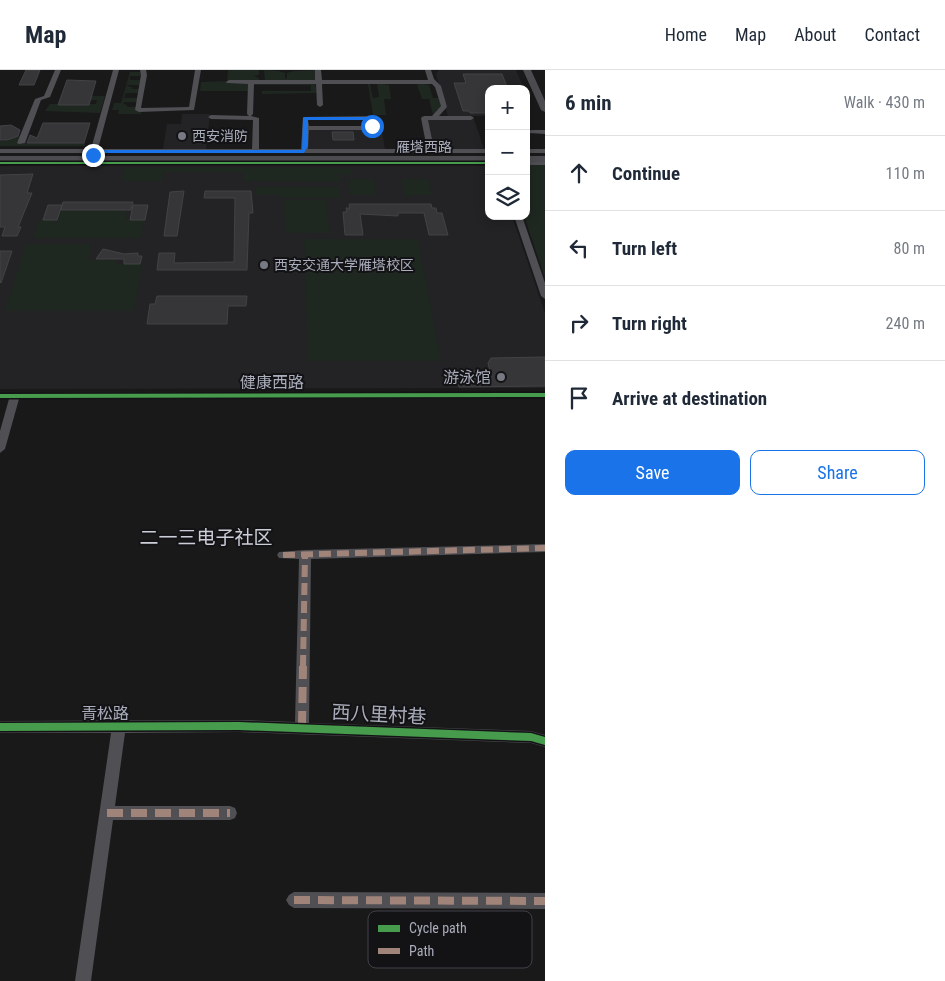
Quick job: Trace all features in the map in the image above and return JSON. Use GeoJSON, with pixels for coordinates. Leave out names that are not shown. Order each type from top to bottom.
{"type":"FeatureCollection","features":[{"type":"Feature","properties":{"kind":"main road"},"geometry":{"type":"LineString","coordinates":[[527,70],[545,110]]}},
{"type":"Feature","properties":{"kind":"main road","name":"雁塔西路"},"geometry":{"type":"LineString","coordinates":[[0,153],[485,153]]}},
{"type":"Feature","properties":{"kind":"main road"},"geometry":{"type":"LineString","coordinates":[[530,153],[545,153]]}},
{"type":"Feature","properties":{"kind":"main road","name":"雁塔西路"},"geometry":{"type":"LineString","coordinates":[[0,161],[485,161]]}},
{"type":"Feature","properties":{"kind":"main road"},"geometry":{"type":"LineString","coordinates":[[530,161],[545,161]]}},
{"type":"Feature","properties":{"kind":"street"},"geometry":{"type":"LineString","coordinates":[[21,142],[38,99],[47,97],[58,70]]}},
{"type":"Feature","properties":{"kind":"street"},"geometry":{"type":"LineString","coordinates":[[116,70],[93,153],[255,151],[485,153]]}},
{"type":"Feature","properties":{"kind":"street"},"geometry":{"type":"LineString","coordinates":[[143,70],[144,75],[137,109],[141,110],[192,109],[198,70]]}},
{"type":"Feature","properties":{"kind":"street"},"geometry":{"type":"LineString","coordinates":[[318,70],[320,105]]}},
{"type":"Feature","properties":{"kind":"street"},"geometry":{"type":"LineString","coordinates":[[428,70],[431,79],[438,86],[444,107],[439,111],[439,114],[435,115]]}},
{"type":"Feature","properties":{"kind":"street"},"geometry":{"type":"LineString","coordinates":[[228,82],[251,82],[262,79],[318,82],[434,82]]}},
{"type":"Feature","properties":{"kind":"street"},"geometry":{"type":"LineString","coordinates":[[250,114],[251,82]]}},
{"type":"Feature","properties":{"kind":"street"},"geometry":{"type":"LineString","coordinates":[[211,117],[256,118],[255,151]]}},
{"type":"Feature","properties":{"kind":"street"},"geometry":{"type":"LineString","coordinates":[[304,151],[306,146],[305,118],[378,119],[378,124],[369,128],[308,128]]}},
{"type":"Feature","properties":{"kind":"street"},"geometry":{"type":"LineString","coordinates":[[430,151],[431,146],[424,118],[471,118]]}},
{"type":"Feature","properties":{"kind":"street"},"geometry":{"type":"LineString","coordinates":[[530,132],[545,132]]}},
{"type":"Feature","properties":{"kind":"street"},"geometry":{"type":"LineString","coordinates":[[519,220],[545,296]]}},
{"type":"Feature","properties":{"kind":"street","name":"健康西路"},"geometry":{"type":"LineString","coordinates":[[0,396],[545,395]]}},
{"type":"Feature","properties":{"kind":"street"},"geometry":{"type":"LineString","coordinates":[[0,449],[15,396]]}},
{"type":"Feature","properties":{"kind":"street"},"geometry":{"type":"LineString","coordinates":[[284,555],[545,548]]}},
{"type":"Feature","properties":{"kind":"street"},"geometry":{"type":"LineString","coordinates":[[302,727],[305,554]]}},
{"type":"Feature","properties":{"kind":"street","name":"青松路"},"geometry":{"type":"LineString","coordinates":[[0,727],[211,727]]}},
{"type":"Feature","properties":{"kind":"street"},"geometry":{"type":"LineString","coordinates":[[83,981],[119,727]]}},
{"type":"Feature","properties":{"kind":"street","name":"西八里村巷"},"geometry":{"type":"LineString","coordinates":[[211,727],[302,727],[530,737],[545,741]]}},
{"type":"Feature","properties":{"kind":"street"},"geometry":{"type":"LineString","coordinates":[[107,813],[230,813]]}},
{"type":"Feature","properties":{"kind":"street"},"geometry":{"type":"LineString","coordinates":[[294,900],[545,901]]}},
{"type":"Feature","properties":{"kind":"shaded area"},"geometry":{"type":"Polygon","coordinates":[[[228,70],[259,70],[259,75],[254,76],[259,78],[259,80],[227,81],[228,70]]]}},
{"type":"Feature","properties":{"kind":"shaded area"},"geometry":{"type":"Polygon","coordinates":[[[264,70],[285,73],[285,79],[287,78],[287,73],[293,71],[315,70],[315,80],[265,81],[264,70]]]}},
{"type":"Feature","properties":{"kind":"shaded area"},"geometry":{"type":"Polygon","coordinates":[[[439,70],[516,70],[522,85],[485,85],[485,116],[473,116],[484,149],[429,149],[421,116],[448,116],[436,74],[439,70]]]}},
{"type":"Feature","properties":{"kind":"shaded area"},"geometry":{"type":"Polygon","coordinates":[[[130,72],[141,72],[143,76],[130,76],[130,80],[142,80],[141,85],[127,86],[132,87],[132,89],[140,89],[139,93],[126,93],[124,98],[138,98],[137,102],[124,102],[123,104],[127,105],[127,107],[136,107],[141,111],[141,114],[118,114],[119,110],[112,110],[114,103],[121,103],[130,72]]]}},
{"type":"Feature","properties":{"kind":"shaded area"},"geometry":{"type":"Polygon","coordinates":[[[227,81],[227,83],[249,83],[249,91],[200,91],[201,82],[227,81]]]}},
{"type":"Feature","properties":{"kind":"shaded area"},"geometry":{"type":"Polygon","coordinates":[[[253,83],[315,84],[317,93],[262,94],[262,91],[311,91],[311,85],[252,85],[253,83]]]}},
{"type":"Feature","properties":{"kind":"shaded area"},"geometry":{"type":"Polygon","coordinates":[[[377,83],[389,85],[391,99],[384,99],[386,115],[373,115],[368,84],[370,84],[373,98],[379,97],[377,83]]]}},
{"type":"Feature","properties":{"kind":"shaded area"},"geometry":{"type":"Polygon","coordinates":[[[419,83],[429,85],[433,98],[439,98],[442,107],[436,111],[437,115],[433,115],[429,99],[422,99],[417,85],[419,83]]]}},
{"type":"Feature","properties":{"kind":"shaded area"},"geometry":{"type":"Polygon","coordinates":[[[90,96],[105,96],[100,113],[45,111],[50,104],[96,104],[97,100],[89,100],[90,96]]]}},
{"type":"Feature","properties":{"kind":"shaded area"},"geometry":{"type":"Polygon","coordinates":[[[182,114],[210,114],[206,149],[163,149],[167,124],[181,124],[182,114]]]}},
{"type":"Feature","properties":{"kind":"shaded area"},"geometry":{"type":"Polygon","coordinates":[[[381,126],[385,149],[304,149],[303,127],[381,126]]]}},
{"type":"Feature","properties":{"kind":"shaded area"},"geometry":{"type":"Polygon","coordinates":[[[16,136],[21,136],[19,143],[85,143],[85,146],[0,146],[0,141],[9,141],[16,136]]]}},
{"type":"Feature","properties":{"kind":"shaded area"},"geometry":{"type":"Polygon","coordinates":[[[530,163],[545,163],[545,278],[525,220],[530,220],[530,163]]]}},
{"type":"Feature","properties":{"kind":"shaded area","name":"西安交通大学雁塔校区"},"geometry":{"type":"Polygon","coordinates":[[[485,165],[485,220],[513,220],[545,313],[545,388],[0,389],[0,166],[485,165]]]}},
{"type":"Feature","properties":{"kind":"shaded area"},"geometry":{"type":"Polygon","coordinates":[[[124,168],[352,168],[352,175],[340,175],[341,182],[243,181],[242,172],[163,172],[162,181],[122,181],[124,168]]]}},
{"type":"Feature","properties":{"kind":"shaded area"},"geometry":{"type":"Polygon","coordinates":[[[348,179],[374,179],[376,195],[349,195],[348,179]]]}},
{"type":"Feature","properties":{"kind":"shaded area"},"geometry":{"type":"Polygon","coordinates":[[[401,179],[428,179],[433,195],[404,196],[401,179]]]}},
{"type":"Feature","properties":{"kind":"shaded area"},"geometry":{"type":"Polygon","coordinates":[[[255,187],[340,187],[341,198],[281,198],[278,195],[256,195],[255,187]]]}},
{"type":"Feature","properties":{"kind":"shaded area"},"geometry":{"type":"Polygon","coordinates":[[[284,200],[326,200],[330,233],[285,233],[284,200]]]}},
{"type":"Feature","properties":{"kind":"shaded area"},"geometry":{"type":"Polygon","coordinates":[[[127,210],[125,219],[144,220],[141,238],[33,238],[39,220],[58,220],[61,211],[127,210]]]}},
{"type":"Feature","properties":{"kind":"shaded area"},"geometry":{"type":"Polygon","coordinates":[[[304,239],[418,239],[441,361],[308,361],[304,239]]]}},
{"type":"Feature","properties":{"kind":"shaded area"},"geometry":{"type":"Polygon","coordinates":[[[26,244],[92,244],[88,260],[115,260],[115,264],[142,264],[134,311],[5,311],[26,244]]]}},
{"type":"Feature","properties":{"kind":"building"},"geometry":{"type":"Polygon","coordinates":[[[26,70],[40,70],[34,85],[19,85],[26,70]]]}},
{"type":"Feature","properties":{"kind":"building"},"geometry":{"type":"Polygon","coordinates":[[[463,74],[502,74],[506,85],[485,85],[485,113],[470,113],[469,111],[463,111],[454,83],[466,83],[463,74]]]}},
{"type":"Feature","properties":{"kind":"building"},"geometry":{"type":"Polygon","coordinates":[[[67,80],[96,81],[89,105],[58,105],[67,80]]]}},
{"type":"Feature","properties":{"kind":"building"},"geometry":{"type":"Polygon","coordinates":[[[43,123],[90,123],[84,143],[27,143],[30,135],[37,138],[43,123]]]}},
{"type":"Feature","properties":{"kind":"building"},"geometry":{"type":"Polygon","coordinates":[[[11,125],[20,130],[18,136],[8,140],[0,140],[0,126],[11,125]]]}},
{"type":"Feature","properties":{"kind":"building"},"geometry":{"type":"Polygon","coordinates":[[[332,132],[353,132],[354,140],[333,140],[332,132]]]}},
{"type":"Feature","properties":{"kind":"building"},"geometry":{"type":"Polygon","coordinates":[[[33,174],[27,193],[32,193],[18,227],[21,227],[17,236],[2,236],[5,227],[0,227],[0,175],[33,174]]]}},
{"type":"Feature","properties":{"kind":"building"},"geometry":{"type":"Polygon","coordinates":[[[184,191],[177,236],[164,236],[170,192],[184,191]]]}},
{"type":"Feature","properties":{"kind":"building"},"geometry":{"type":"Polygon","coordinates":[[[205,191],[251,191],[253,213],[249,213],[247,270],[157,270],[159,253],[175,253],[174,263],[234,262],[235,198],[204,198],[205,191]]]}},
{"type":"Feature","properties":{"kind":"building"},"geometry":{"type":"Polygon","coordinates":[[[63,202],[133,202],[131,210],[61,210],[63,202]]]}},
{"type":"Feature","properties":{"kind":"building"},"geometry":{"type":"Polygon","coordinates":[[[349,204],[431,204],[432,208],[436,208],[437,213],[442,213],[448,235],[429,235],[424,213],[398,213],[398,216],[360,214],[363,235],[345,235],[343,212],[347,212],[346,208],[350,208],[349,204]]]}},
{"type":"Feature","properties":{"kind":"building"},"geometry":{"type":"Polygon","coordinates":[[[48,205],[62,205],[57,220],[43,220],[48,205]]]}},
{"type":"Feature","properties":{"kind":"building"},"geometry":{"type":"Polygon","coordinates":[[[133,205],[148,205],[145,220],[130,220],[133,205]]]}},
{"type":"Feature","properties":{"kind":"building"},"geometry":{"type":"Polygon","coordinates":[[[103,249],[124,254],[138,253],[138,256],[142,256],[140,264],[124,264],[124,259],[96,259],[103,249]]]}},
{"type":"Feature","properties":{"kind":"building"},"geometry":{"type":"Polygon","coordinates":[[[0,251],[12,251],[1,283],[0,282],[0,251]]]}},
{"type":"Feature","properties":{"kind":"building"},"geometry":{"type":"Polygon","coordinates":[[[157,296],[247,296],[246,306],[228,306],[227,324],[147,324],[150,304],[155,304],[157,296]]]}},
{"type":"Feature","properties":{"kind":"building","name":"游泳馆"},"geometry":{"type":"Polygon","coordinates":[[[545,357],[545,386],[459,387],[456,371],[490,371],[488,363],[491,358],[545,357]]]}},
{"type":"Feature","properties":{"kind":"marked path"},"geometry":{"type":"LineString","coordinates":[[283,555],[545,548]]}},
{"type":"Feature","properties":{"kind":"marked path"},"geometry":{"type":"LineString","coordinates":[[302,727],[305,554]]}},
{"type":"Feature","properties":{"kind":"marked path"},"geometry":{"type":"LineString","coordinates":[[107,813],[230,813]]}},
{"type":"Feature","properties":{"kind":"marked path"},"geometry":{"type":"LineString","coordinates":[[294,900],[545,901]]}},
{"type":"Feature","properties":{"kind":"cycle path"},"geometry":{"type":"LineString","coordinates":[[0,163],[485,163]]}},
{"type":"Feature","properties":{"kind":"cycle path"},"geometry":{"type":"LineString","coordinates":[[0,396],[545,395]]}},
{"type":"Feature","properties":{"kind":"cycle path"},"geometry":{"type":"LineString","coordinates":[[0,727],[239,726],[531,737],[545,741]]}},
{"type":"Feature","properties":{"kind":"place","name":"西安消防"},"geometry":{"type":"Point","coordinates":[182,136]}},
{"type":"Feature","properties":{"kind":"place","name":"西安交通大学雁塔校区"},"geometry":{"type":"Point","coordinates":[264,265]}},
{"type":"Feature","properties":{"kind":"place","name":"游泳馆"},"geometry":{"type":"Point","coordinates":[501,377]}},
{"type":"Feature","properties":{"kind":"district","name":"二一三电子社区"},"geometry":{"type":"Point","coordinates":[206,537]}},
{"type":"Feature","properties":{"kind":"route"},"geometry":{"type":"LineString","coordinates":[[93,155],[94,151],[304,151],[306,149],[305,118],[377,119],[378,124],[372,126]]}}]}
